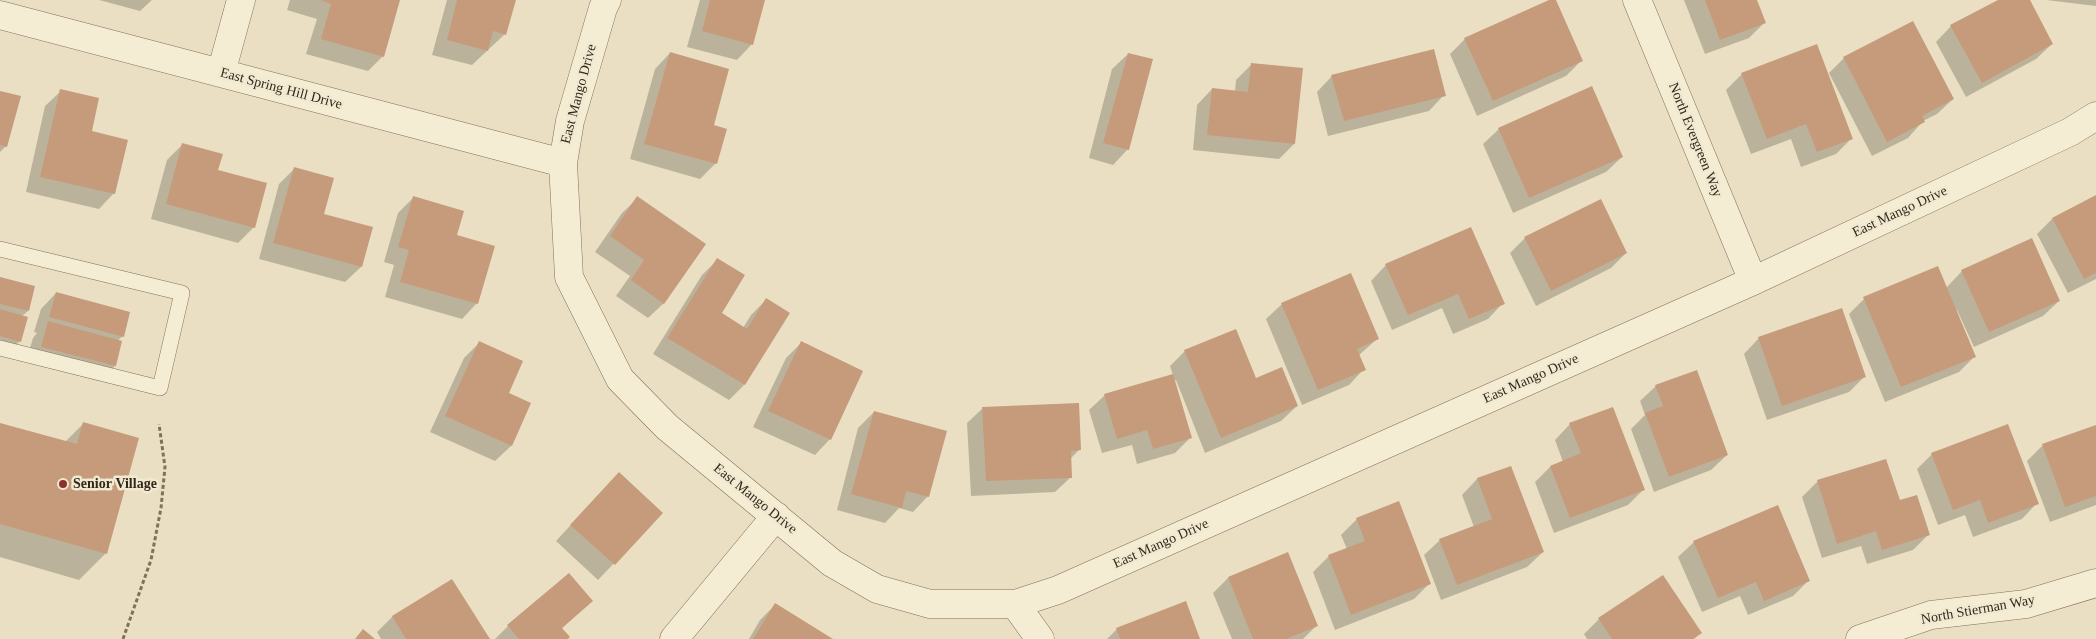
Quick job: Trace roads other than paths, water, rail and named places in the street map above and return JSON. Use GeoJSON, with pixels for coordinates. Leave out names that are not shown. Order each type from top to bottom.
{"type":"FeatureCollection","features":[{"type":"Feature","properties":{"kind":"street"},"geometry":{"type":"LineString","coordinates":[[221,73],[241,0]]}},
{"type":"Feature","properties":{"kind":"street","name":"East Mango Drive"},"geometry":{"type":"LineString","coordinates":[[607,0],[570,121],[562,163],[569,277],[620,379],[667,427],[832,563],[877,589],[930,604],[1015,604],[1058,590],[1753,280],[2070,132],[2096,116]]}},
{"type":"Feature","properties":{"kind":"street","name":"North Evergreen Way"},"geometry":{"type":"LineString","coordinates":[[1637,0],[1753,280]]}},
{"type":"Feature","properties":{"kind":"street","name":"East Spring Hill Drive"},"geometry":{"type":"LineString","coordinates":[[0,15],[562,163]]}},
{"type":"Feature","properties":{"kind":"street"},"geometry":{"type":"LineString","coordinates":[[674,639],[776,516]]}},
{"type":"Feature","properties":{"kind":"street","name":"North Stierman Way"},"geometry":{"type":"LineString","coordinates":[[1860,639],[1931,615],[2026,604],[2096,583]]}},
{"type":"Feature","properties":{"kind":"street"},"geometry":{"type":"LineString","coordinates":[[1015,604],[1040,639]]}},
{"type":"Feature","properties":{"kind":"lane"},"geometry":{"type":"LineString","coordinates":[[0,248],[182,293],[160,388],[0,348]]}},
{"type":"Feature","properties":{"kind":"place","name":"Senior Village"},"geometry":{"type":"Point","coordinates":[63,484]}}]}
